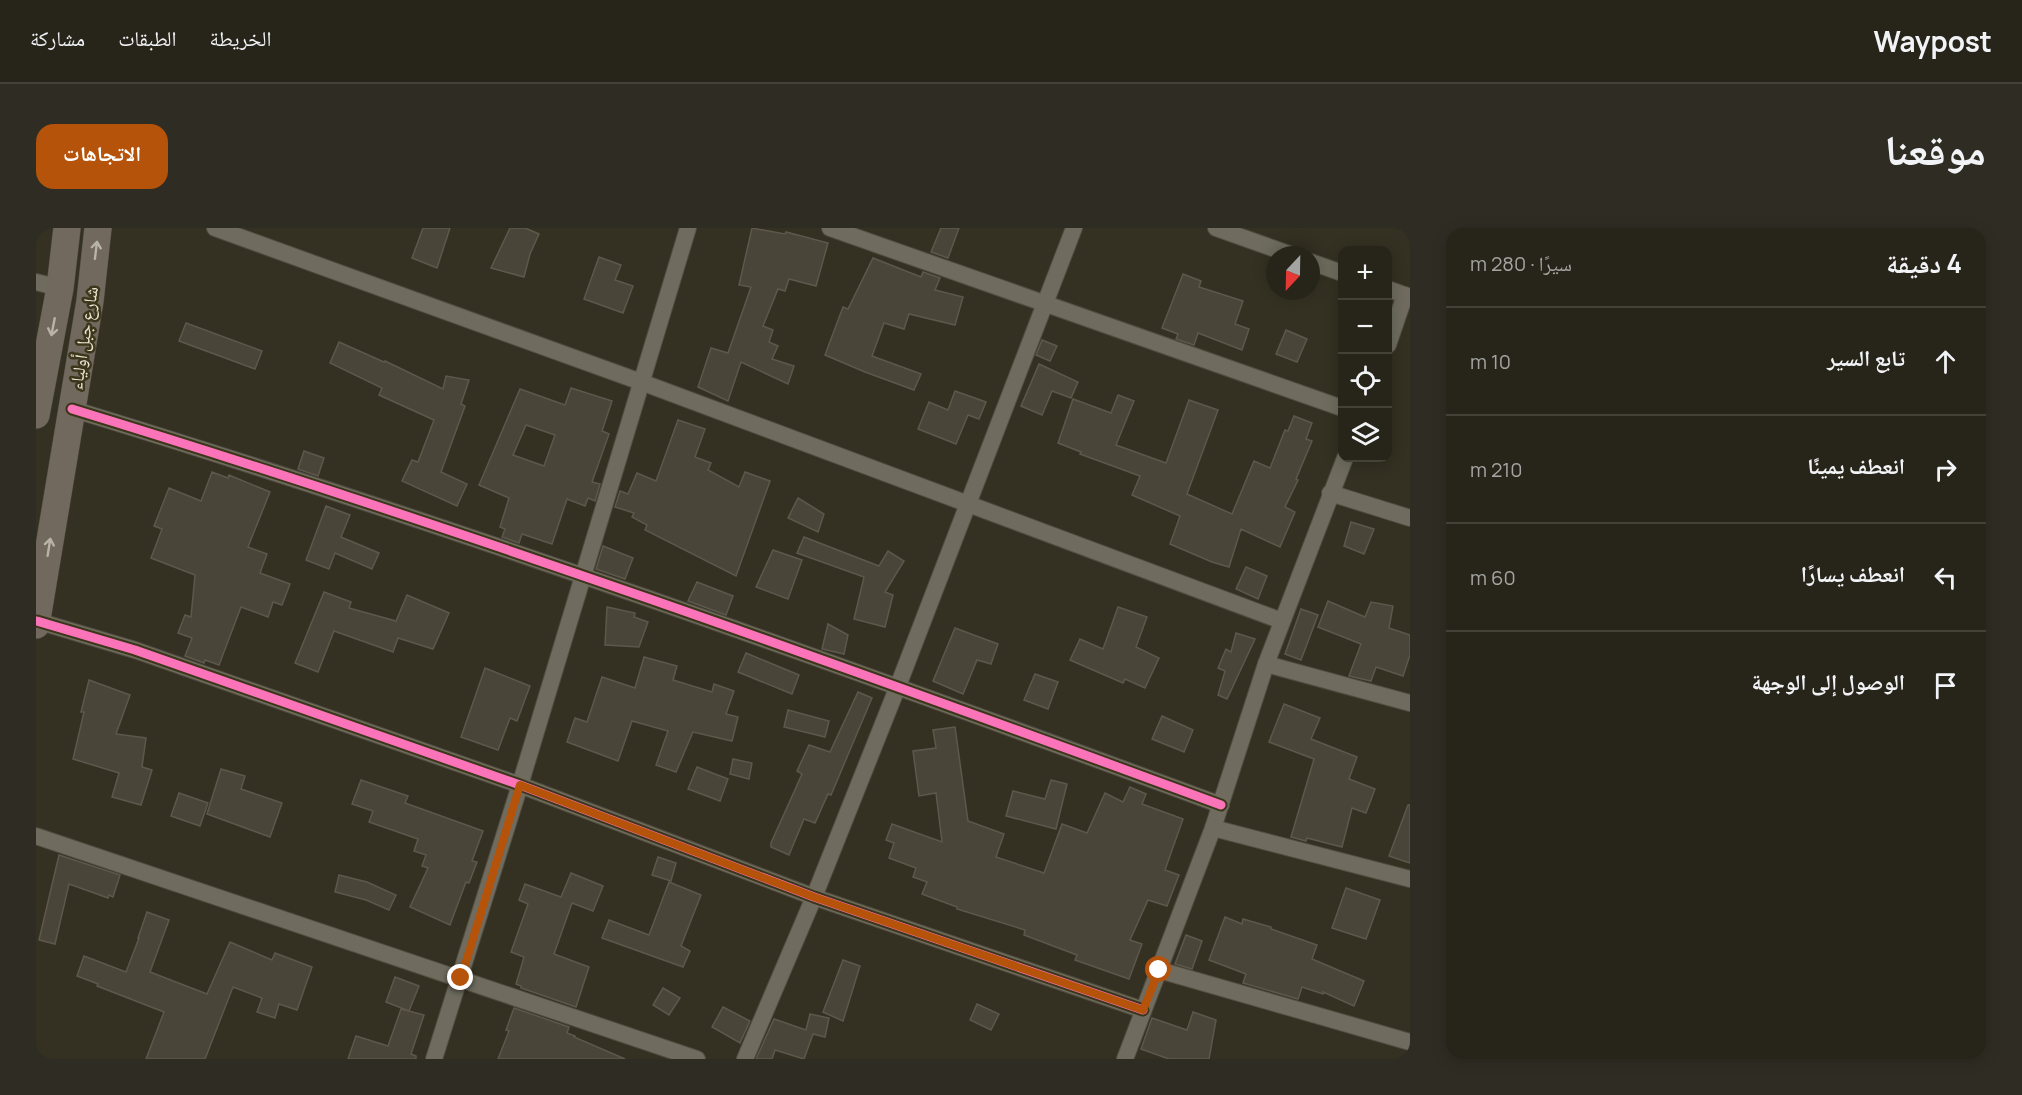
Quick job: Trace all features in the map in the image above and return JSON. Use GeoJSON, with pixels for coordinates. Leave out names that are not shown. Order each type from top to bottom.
{"type":"FeatureCollection","features":[{"type":"Feature","properties":{"kind":"main road","name":"شارع جبل أولياء"},"geometry":{"type":"LineString","coordinates":[[36,415],[48,285],[68,228]]}},
{"type":"Feature","properties":{"kind":"main road","name":"شارع جبل أولياء"},"geometry":{"type":"LineString","coordinates":[[36,625],[90,301],[98,228]]}},
{"type":"Feature","properties":{"kind":"street"},"geometry":{"type":"LineString","coordinates":[[215,228],[640,382],[1282,621]]}},
{"type":"Feature","properties":{"kind":"street"},"geometry":{"type":"LineString","coordinates":[[434,1059],[520,785],[688,228]]}},
{"type":"Feature","properties":{"kind":"street"},"geometry":{"type":"LineString","coordinates":[[830,228],[1338,407]]}},
{"type":"Feature","properties":{"kind":"street"},"geometry":{"type":"LineString","coordinates":[[745,1059],[814,897],[898,686],[1074,228]]}},
{"type":"Feature","properties":{"kind":"street"},"geometry":{"type":"LineString","coordinates":[[1216,228],[1267,246]]}},
{"type":"Feature","properties":{"kind":"street"},"geometry":{"type":"LineString","coordinates":[[1320,265],[1338,272]]}},
{"type":"Feature","properties":{"kind":"street"},"geometry":{"type":"LineString","coordinates":[[1392,290],[1408,296],[1392,335]]}},
{"type":"Feature","properties":{"kind":"street"},"geometry":{"type":"LineString","coordinates":[[72,409],[164,437],[582,575],[898,686],[1221,805]]}},
{"type":"Feature","properties":{"kind":"street"},"geometry":{"type":"LineString","coordinates":[[1125,1059],[1213,828],[1266,664],[1343,462]]}},
{"type":"Feature","properties":{"kind":"street"},"geometry":{"type":"LineString","coordinates":[[1330,493],[1410,518]]}},
{"type":"Feature","properties":{"kind":"street"},"geometry":{"type":"LineString","coordinates":[[37,621],[135,650],[520,785],[814,897],[1143,1010]]}},
{"type":"Feature","properties":{"kind":"street"},"geometry":{"type":"LineString","coordinates":[[1266,664],[1410,702]]}},
{"type":"Feature","properties":{"kind":"street"},"geometry":{"type":"LineString","coordinates":[[1213,828],[1410,879]]}},
{"type":"Feature","properties":{"kind":"street"},"geometry":{"type":"LineString","coordinates":[[36,836],[697,1059]]}},
{"type":"Feature","properties":{"kind":"street"},"geometry":{"type":"LineString","coordinates":[[1159,970],[1410,1042]]}},
{"type":"Feature","properties":{"kind":"building"},"geometry":{"type":"Polygon","coordinates":[[[423,228],[450,228],[437,268],[412,258],[423,228]]]}},
{"type":"Feature","properties":{"kind":"building"},"geometry":{"type":"Polygon","coordinates":[[[510,228],[525,228],[539,234],[530,254],[524,277],[491,268],[510,228]]]}},
{"type":"Feature","properties":{"kind":"building"},"geometry":{"type":"Polygon","coordinates":[[[752,228],[785,234],[786,232],[828,243],[816,286],[789,279],[785,291],[778,289],[763,326],[773,330],[769,342],[778,346],[772,359],[794,366],[788,384],[741,362],[728,401],[698,387],[711,348],[728,353],[751,287],[739,285],[752,228]]]}},
{"type":"Feature","properties":{"kind":"building"},"geometry":{"type":"Polygon","coordinates":[[[941,228],[959,228],[948,258],[931,252],[941,228]]]}},
{"type":"Feature","properties":{"kind":"building"},"geometry":{"type":"Polygon","coordinates":[[[599,257],[621,265],[615,280],[633,286],[623,313],[584,299],[599,257]]]}},
{"type":"Feature","properties":{"kind":"building"},"geometry":{"type":"Polygon","coordinates":[[[873,258],[921,277],[923,272],[940,278],[935,290],[963,297],[955,325],[909,314],[904,329],[884,323],[872,356],[921,374],[914,390],[825,355],[843,307],[848,309],[873,258]]]}},
{"type":"Feature","properties":{"kind":"building"},"geometry":{"type":"Polygon","coordinates":[[[1183,274],[1201,281],[1199,287],[1243,301],[1235,324],[1249,329],[1242,350],[1198,333],[1194,345],[1176,339],[1178,334],[1162,328],[1183,274]]]}},
{"type":"Feature","properties":{"kind":"building"},"geometry":{"type":"Polygon","coordinates":[[[186,323],[262,351],[255,369],[179,341],[186,323]]]}},
{"type":"Feature","properties":{"kind":"building"},"geometry":{"type":"Polygon","coordinates":[[[1286,330],[1307,339],[1297,362],[1276,354],[1286,330]]]}},
{"type":"Feature","properties":{"kind":"building"},"geometry":{"type":"Polygon","coordinates":[[[1042,340],[1057,346],[1050,361],[1036,355],[1042,340]]]}},
{"type":"Feature","properties":{"kind":"building"},"geometry":{"type":"Polygon","coordinates":[[[339,342],[443,389],[446,376],[469,380],[461,404],[465,406],[441,472],[467,484],[457,506],[402,481],[412,460],[418,462],[434,420],[379,395],[382,388],[330,363],[339,342]]]}},
{"type":"Feature","properties":{"kind":"building"},"geometry":{"type":"Polygon","coordinates":[[[1039,364],[1078,382],[1071,398],[1052,391],[1042,415],[1021,406],[1039,364]]]}},
{"type":"Feature","properties":{"kind":"building"},"geometry":{"type":"Polygon","coordinates":[[[571,388],[612,401],[602,431],[609,434],[592,482],[600,484],[595,501],[588,498],[585,506],[567,499],[552,544],[522,534],[519,543],[502,537],[505,529],[500,527],[509,498],[479,485],[520,389],[565,405],[571,388]],[[526,425],[513,455],[544,466],[555,435],[526,425]]]}},
{"type":"Feature","properties":{"kind":"building"},"geometry":{"type":"Polygon","coordinates":[[[955,391],[986,402],[979,419],[968,415],[956,444],[918,429],[929,402],[948,410],[955,391]]]}},
{"type":"Feature","properties":{"kind":"building"},"geometry":{"type":"Polygon","coordinates":[[[1118,395],[1134,401],[1116,445],[1166,463],[1189,400],[1218,410],[1187,494],[1232,514],[1254,461],[1270,468],[1285,430],[1288,431],[1294,416],[1312,423],[1306,439],[1312,441],[1296,479],[1298,480],[1285,507],[1295,512],[1280,547],[1241,529],[1229,567],[1170,544],[1180,516],[1132,495],[1140,476],[1080,454],[1081,452],[1058,443],[1073,399],[1111,413],[1118,395]]]}},
{"type":"Feature","properties":{"kind":"building"},"geometry":{"type":"Polygon","coordinates":[[[678,420],[705,429],[695,457],[711,463],[708,470],[739,487],[745,472],[770,481],[736,576],[645,530],[647,525],[632,517],[634,513],[615,507],[620,491],[628,494],[637,473],[656,481],[678,420]]]}},
{"type":"Feature","properties":{"kind":"building"},"geometry":{"type":"Polygon","coordinates":[[[304,451],[324,458],[318,476],[298,469],[304,451]]]}},
{"type":"Feature","properties":{"kind":"building"},"geometry":{"type":"Polygon","coordinates":[[[212,472],[228,478],[229,475],[270,492],[248,547],[267,554],[260,573],[290,584],[282,605],[273,602],[268,617],[241,607],[219,665],[205,660],[204,663],[185,656],[192,638],[178,633],[185,615],[191,617],[195,575],[151,558],[162,529],[154,526],[169,488],[201,501],[212,472]]]}},
{"type":"Feature","properties":{"kind":"building"},"geometry":{"type":"Polygon","coordinates":[[[798,498],[824,514],[818,532],[788,518],[798,498]]]}},
{"type":"Feature","properties":{"kind":"building"},"geometry":{"type":"Polygon","coordinates":[[[326,506],[350,515],[341,537],[379,553],[372,569],[335,553],[329,569],[306,560],[326,506]]]}},
{"type":"Feature","properties":{"kind":"building"},"geometry":{"type":"Polygon","coordinates":[[[1351,522],[1374,529],[1364,554],[1344,546],[1351,522]]]}},
{"type":"Feature","properties":{"kind":"building"},"geometry":{"type":"Polygon","coordinates":[[[804,537],[879,566],[888,551],[904,561],[885,592],[893,595],[885,627],[854,619],[864,577],[797,553],[804,537]]]}},
{"type":"Feature","properties":{"kind":"building"},"geometry":{"type":"Polygon","coordinates":[[[603,546],[633,558],[625,579],[596,569],[603,546]]]}},
{"type":"Feature","properties":{"kind":"building"},"geometry":{"type":"Polygon","coordinates":[[[773,550],[802,560],[788,599],[756,587],[773,550]]]}},
{"type":"Feature","properties":{"kind":"building"},"geometry":{"type":"Polygon","coordinates":[[[1246,567],[1267,576],[1258,599],[1236,589],[1246,567]]]}},
{"type":"Feature","properties":{"kind":"building"},"geometry":{"type":"Polygon","coordinates":[[[697,582],[733,596],[726,615],[688,601],[697,582]]]}},
{"type":"Feature","properties":{"kind":"building"},"geometry":{"type":"Polygon","coordinates":[[[324,592],[351,602],[349,608],[396,621],[407,595],[449,613],[433,649],[398,638],[393,652],[334,631],[318,672],[295,663],[324,592]]]}},
{"type":"Feature","properties":{"kind":"building"},"geometry":{"type":"Polygon","coordinates":[[[1328,601],[1365,617],[1371,602],[1393,606],[1389,628],[1410,635],[1410,655],[1403,676],[1376,667],[1371,681],[1349,676],[1361,644],[1318,627],[1328,601]]]}},
{"type":"Feature","properties":{"kind":"building"},"geometry":{"type":"Polygon","coordinates":[[[607,607],[635,613],[634,617],[648,622],[639,647],[605,645],[607,607]]]}},
{"type":"Feature","properties":{"kind":"building"},"geometry":{"type":"Polygon","coordinates":[[[1118,607],[1147,617],[1136,647],[1159,658],[1145,688],[1125,679],[1123,683],[1070,660],[1080,639],[1103,649],[1118,607]]]}},
{"type":"Feature","properties":{"kind":"building"},"geometry":{"type":"Polygon","coordinates":[[[1301,609],[1318,615],[1301,660],[1285,654],[1301,609]]]}},
{"type":"Feature","properties":{"kind":"building"},"geometry":{"type":"Polygon","coordinates":[[[828,624],[848,635],[844,654],[822,649],[828,624]]]}},
{"type":"Feature","properties":{"kind":"building"},"geometry":{"type":"Polygon","coordinates":[[[955,628],[998,644],[991,664],[977,660],[963,694],[933,681],[955,628]]]}},
{"type":"Feature","properties":{"kind":"building"},"geometry":{"type":"Polygon","coordinates":[[[1236,633],[1255,639],[1227,699],[1218,695],[1225,671],[1218,668],[1226,649],[1231,652],[1236,633]]]}},
{"type":"Feature","properties":{"kind":"building"},"geometry":{"type":"Polygon","coordinates":[[[746,653],[799,675],[792,694],[738,672],[746,653]]]}},
{"type":"Feature","properties":{"kind":"building"},"geometry":{"type":"Polygon","coordinates":[[[644,657],[677,666],[673,680],[712,692],[714,684],[734,691],[726,714],[738,717],[732,741],[693,732],[676,772],[656,765],[668,731],[632,721],[618,761],[567,742],[575,718],[587,722],[602,677],[635,688],[644,657]]]}},
{"type":"Feature","properties":{"kind":"building"},"geometry":{"type":"Polygon","coordinates":[[[485,668],[530,686],[517,721],[510,718],[498,750],[461,737],[485,668]]]}},
{"type":"Feature","properties":{"kind":"building"},"geometry":{"type":"Polygon","coordinates":[[[1035,674],[1058,682],[1048,709],[1024,700],[1035,674]]]}},
{"type":"Feature","properties":{"kind":"building"},"geometry":{"type":"Polygon","coordinates":[[[89,680],[130,695],[116,734],[146,738],[142,767],[152,770],[141,805],[112,797],[119,773],[73,759],[89,680]]]}},
{"type":"Feature","properties":{"kind":"building"},"geometry":{"type":"Polygon","coordinates":[[[858,692],[872,698],[831,795],[828,794],[815,823],[804,819],[789,855],[771,847],[802,774],[797,771],[809,745],[830,752],[858,692]]]}},
{"type":"Feature","properties":{"kind":"building"},"geometry":{"type":"Polygon","coordinates":[[[1284,704],[1320,718],[1311,739],[1357,757],[1349,779],[1375,789],[1366,813],[1352,808],[1342,847],[1307,838],[1306,841],[1291,837],[1314,759],[1269,742],[1284,704]]]}},
{"type":"Feature","properties":{"kind":"building"},"geometry":{"type":"Polygon","coordinates":[[[788,710],[829,721],[825,737],[784,727],[788,710]]]}},
{"type":"Feature","properties":{"kind":"building"},"geometry":{"type":"Polygon","coordinates":[[[1162,716],[1193,730],[1184,752],[1152,739],[1162,716]]]}},
{"type":"Feature","properties":{"kind":"building"},"geometry":{"type":"Polygon","coordinates":[[[955,727],[968,821],[1004,834],[996,857],[1044,873],[1062,824],[1087,833],[1105,793],[1123,802],[1130,787],[1146,794],[1142,804],[1183,819],[1165,870],[1179,875],[1167,906],[1148,900],[1130,940],[1142,944],[1129,979],[1075,960],[1077,955],[1024,935],[1025,930],[957,909],[957,907],[922,894],[927,882],[913,877],[916,868],[889,858],[894,843],[886,840],[892,824],[942,842],[936,793],[919,796],[913,751],[936,748],[933,730],[955,727]]]}},
{"type":"Feature","properties":{"kind":"building"},"geometry":{"type":"Polygon","coordinates":[[[733,759],[752,763],[749,779],[730,774],[733,759]]]}},
{"type":"Feature","properties":{"kind":"building"},"geometry":{"type":"Polygon","coordinates":[[[697,767],[728,779],[720,801],[688,789],[697,767]]]}},
{"type":"Feature","properties":{"kind":"building"},"geometry":{"type":"Polygon","coordinates":[[[221,769],[245,776],[241,789],[282,803],[270,837],[207,814],[221,769]]]}},
{"type":"Feature","properties":{"kind":"building"},"geometry":{"type":"Polygon","coordinates":[[[361,780],[408,796],[405,803],[483,831],[472,861],[477,862],[469,883],[466,882],[450,925],[410,907],[428,868],[422,866],[426,855],[414,851],[418,839],[369,822],[373,811],[352,804],[361,780]]]}},
{"type":"Feature","properties":{"kind":"building"},"geometry":{"type":"Polygon","coordinates":[[[1051,780],[1067,784],[1056,829],[1006,816],[1013,791],[1045,799],[1051,780]]]}},
{"type":"Feature","properties":{"kind":"building"},"geometry":{"type":"Polygon","coordinates":[[[179,793],[208,803],[200,826],[171,816],[179,793]]]}},
{"type":"Feature","properties":{"kind":"building"},"geometry":{"type":"Polygon","coordinates":[[[1408,805],[1410,805],[1410,863],[1389,856],[1408,805]]]}},
{"type":"Feature","properties":{"kind":"building"},"geometry":{"type":"Polygon","coordinates":[[[59,855],[120,875],[113,897],[109,895],[108,898],[69,884],[55,944],[39,940],[59,855]]]}},
{"type":"Feature","properties":{"kind":"building"},"geometry":{"type":"Polygon","coordinates":[[[658,857],[676,863],[671,881],[652,875],[658,857]]]}},
{"type":"Feature","properties":{"kind":"building"},"geometry":{"type":"Polygon","coordinates":[[[571,873],[603,886],[593,911],[572,903],[554,954],[589,967],[576,1007],[521,988],[516,984],[524,957],[511,952],[528,904],[519,900],[525,884],[561,897],[571,873]]]}},
{"type":"Feature","properties":{"kind":"building"},"geometry":{"type":"Polygon","coordinates":[[[339,875],[367,882],[396,895],[389,910],[366,900],[335,892],[339,875]]]}},
{"type":"Feature","properties":{"kind":"building"},"geometry":{"type":"Polygon","coordinates":[[[669,882],[701,895],[681,946],[690,951],[683,967],[602,938],[609,920],[649,935],[669,882]]]}},
{"type":"Feature","properties":{"kind":"building"},"geometry":{"type":"Polygon","coordinates":[[[1346,888],[1380,900],[1366,939],[1332,928],[1346,888]]]}},
{"type":"Feature","properties":{"kind":"building"},"geometry":{"type":"Polygon","coordinates":[[[147,912],[169,920],[150,972],[207,994],[230,942],[272,960],[275,953],[312,967],[297,1010],[279,1004],[275,1018],[257,1012],[262,998],[233,987],[205,1059],[146,1059],[164,1012],[77,976],[84,956],[126,972],[147,912]]]}},
{"type":"Feature","properties":{"kind":"building"},"geometry":{"type":"Polygon","coordinates":[[[1225,917],[1242,924],[1243,919],[1271,927],[1271,929],[1317,945],[1312,959],[1364,981],[1354,1006],[1323,992],[1323,994],[1302,987],[1298,999],[1243,983],[1246,974],[1209,960],[1225,917]]]}},
{"type":"Feature","properties":{"kind":"building"},"geometry":{"type":"Polygon","coordinates":[[[1186,935],[1202,941],[1192,969],[1175,964],[1186,935]]]}},
{"type":"Feature","properties":{"kind":"building"},"geometry":{"type":"Polygon","coordinates":[[[843,960],[860,966],[843,1021],[823,1012],[843,960]]]}},
{"type":"Feature","properties":{"kind":"building"},"geometry":{"type":"Polygon","coordinates":[[[395,977],[419,986],[409,1011],[386,1002],[395,977]]]}},
{"type":"Feature","properties":{"kind":"building"},"geometry":{"type":"Polygon","coordinates":[[[663,988],[680,998],[669,1015],[653,1005],[663,988]]]}},
{"type":"Feature","properties":{"kind":"building"},"geometry":{"type":"Polygon","coordinates":[[[977,1004],[999,1014],[991,1030],[970,1020],[977,1004]]]}},
{"type":"Feature","properties":{"kind":"building"},"geometry":{"type":"Polygon","coordinates":[[[723,1007],[750,1021],[740,1043],[712,1027],[723,1007]]]}},
{"type":"Feature","properties":{"kind":"building"},"geometry":{"type":"Polygon","coordinates":[[[514,1008],[569,1027],[567,1033],[574,1037],[625,1059],[498,1059],[509,1031],[506,1030],[514,1008]]]}},
{"type":"Feature","properties":{"kind":"building"},"geometry":{"type":"Polygon","coordinates":[[[401,1009],[424,1015],[411,1054],[416,1056],[416,1059],[348,1059],[356,1036],[388,1046],[401,1009]]]}},
{"type":"Feature","properties":{"kind":"building"},"geometry":{"type":"Polygon","coordinates":[[[1193,1012],[1216,1020],[1209,1059],[1169,1059],[1141,1049],[1152,1018],[1187,1030],[1193,1012]]]}},
{"type":"Feature","properties":{"kind":"building"},"geometry":{"type":"Polygon","coordinates":[[[810,1014],[829,1018],[825,1037],[813,1034],[804,1059],[775,1050],[772,1059],[756,1059],[774,1019],[806,1030],[810,1014]]]}},
{"type":"Feature","properties":{"kind":"cycle path"},"geometry":{"type":"LineString","coordinates":[[72,409],[505,549],[936,701],[1221,805]]}},
{"type":"Feature","properties":{"kind":"cycle path"},"geometry":{"type":"LineString","coordinates":[[37,621],[135,650],[520,785],[814,897],[1143,1010]]}},
{"type":"Feature","properties":{"kind":"route"},"geometry":{"type":"LineString","coordinates":[[461,978],[520,785],[814,897],[1143,1010],[1159,970]]}}]}
